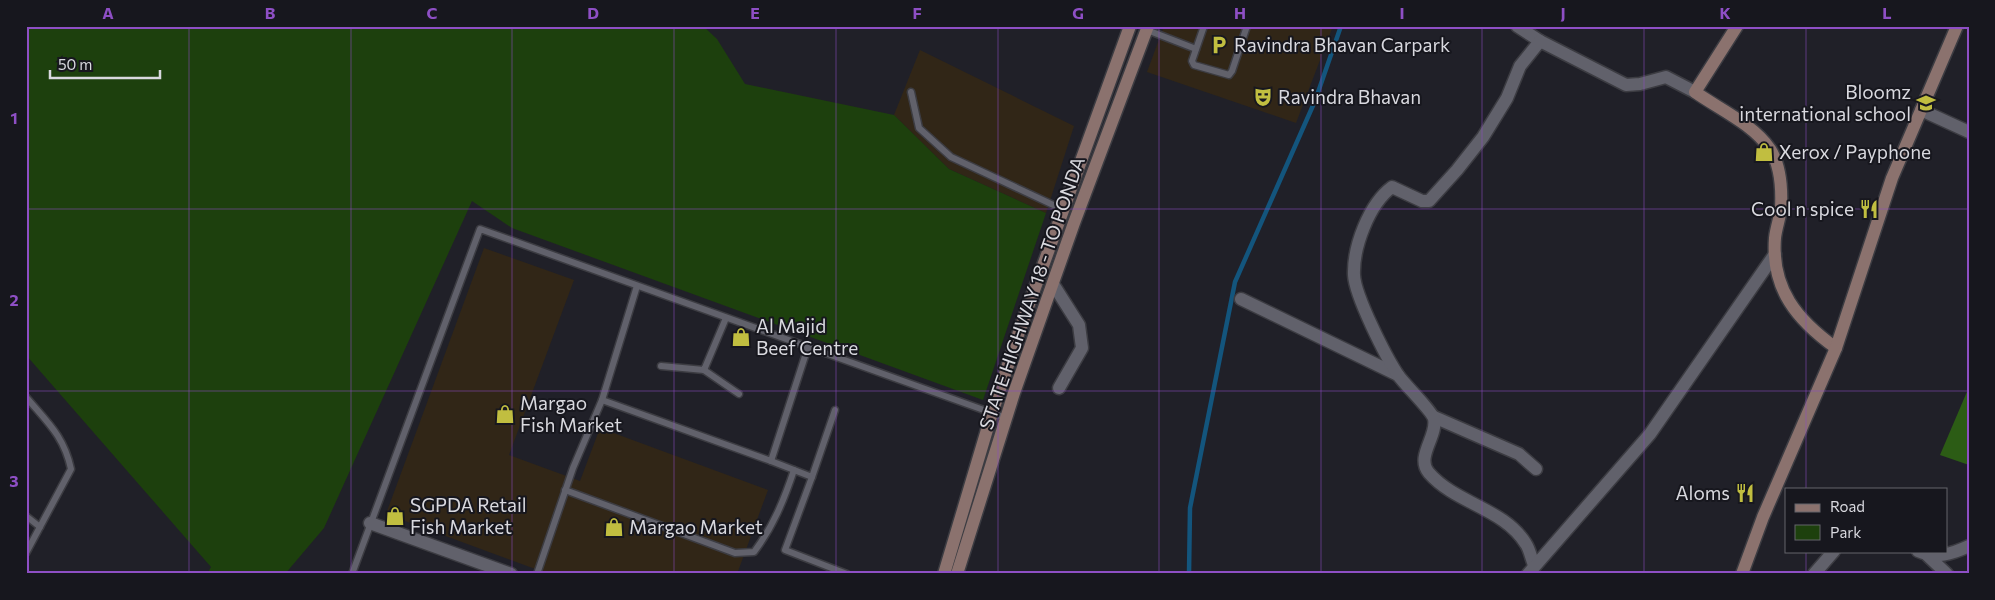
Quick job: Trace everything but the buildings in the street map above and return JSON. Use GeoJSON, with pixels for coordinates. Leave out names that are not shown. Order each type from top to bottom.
{"type":"FeatureCollection","features":[{"type":"Feature","properties":{"kind":"main road","name":"STATE HIGHWAY 18 - TO PONDA"},"geometry":{"type":"LineString","coordinates":[[944,574],[992,414],[1020,330],[1130,26]]}},
{"type":"Feature","properties":{"kind":"main road"},"geometry":{"type":"LineString","coordinates":[[1737,26],[1695,92],[1758,134],[1771,151],[1780,173],[1781,194],[1775,254],[1776,272],[1792,306],[1805,323],[1836,348]]}},
{"type":"Feature","properties":{"kind":"main road"},"geometry":{"type":"LineString","coordinates":[[1742,574],[1762,517],[1836,348],[1892,178],[1957,26]]}},
{"type":"Feature","properties":{"kind":"main road","name":"STATE HIGHWAY 18 - TO PONDA"},"geometry":{"type":"LineString","coordinates":[[957,574],[1006,419],[1053,284],[1148,28]]}},
{"type":"Feature","properties":{"kind":"street"},"geometry":{"type":"LineString","coordinates":[[1516,26],[1540,41],[1626,86],[1666,77],[1695,92]]}},
{"type":"Feature","properties":{"kind":"street"},"geometry":{"type":"LineString","coordinates":[[1536,469],[1519,454],[1434,417],[1398,375],[1383,348],[1364,306],[1354,276],[1356,253],[1368,218],[1379,198],[1392,187],[1422,201],[1429,201],[1483,137],[1507,98],[1520,66],[1540,41]]}},
{"type":"Feature","properties":{"kind":"street"},"geometry":{"type":"LineString","coordinates":[[1922,110],[1969,132]]}},
{"type":"Feature","properties":{"kind":"street"},"geometry":{"type":"LineString","coordinates":[[1531,569],[1588,507],[1650,434],[1775,254]]}},
{"type":"Feature","properties":{"kind":"street"},"geometry":{"type":"LineString","coordinates":[[1053,284],[1079,325],[1082,348],[1059,388]]}},
{"type":"Feature","properties":{"kind":"street"},"geometry":{"type":"LineString","coordinates":[[1241,299],[1398,375]]}},
{"type":"Feature","properties":{"kind":"street"},"geometry":{"type":"LineString","coordinates":[[1434,417],[1434,430],[1424,463],[1428,472],[1458,496],[1490,512],[1511,527],[1526,544],[1531,569]]}},
{"type":"Feature","properties":{"kind":"street"},"geometry":{"type":"LineString","coordinates":[[370,523],[511,574]]}},
{"type":"Feature","properties":{"kind":"street"},"geometry":{"type":"LineString","coordinates":[[1923,554],[1950,554],[1969,546]]}},
{"type":"Feature","properties":{"kind":"street"},"geometry":{"type":"LineString","coordinates":[[1814,574],[1833,552]]}},
{"type":"Feature","properties":{"kind":"street"},"geometry":{"type":"LineString","coordinates":[[1923,554],[1948,574]]}},
{"type":"Feature","properties":{"kind":"lane"},"geometry":{"type":"LineString","coordinates":[[1204,26],[1192,61],[1194,65],[1229,75],[1247,26]]}},
{"type":"Feature","properties":{"kind":"lane"},"geometry":{"type":"LineString","coordinates":[[1148,28],[1196,49]]}},
{"type":"Feature","properties":{"kind":"lane"},"geometry":{"type":"LineString","coordinates":[[911,92],[919,128],[951,157],[1064,210]]}},
{"type":"Feature","properties":{"kind":"lane"},"geometry":{"type":"LineString","coordinates":[[352,574],[480,229],[1006,419]]}},
{"type":"Feature","properties":{"kind":"lane"},"geometry":{"type":"LineString","coordinates":[[537,574],[573,468],[602,400],[637,286]]}},
{"type":"Feature","properties":{"kind":"lane"},"geometry":{"type":"LineString","coordinates":[[704,370],[726,318]]}},
{"type":"Feature","properties":{"kind":"lane"},"geometry":{"type":"LineString","coordinates":[[771,461],[808,347]]}},
{"type":"Feature","properties":{"kind":"lane"},"geometry":{"type":"LineString","coordinates":[[661,366],[704,370],[739,394]]}},
{"type":"Feature","properties":{"kind":"lane"},"geometry":{"type":"LineString","coordinates":[[26,397],[60,437],[68,452],[71,469],[26,553]]}},
{"type":"Feature","properties":{"kind":"lane"},"geometry":{"type":"LineString","coordinates":[[602,400],[812,477]]}},
{"type":"Feature","properties":{"kind":"lane"},"geometry":{"type":"LineString","coordinates":[[835,410],[785,550],[847,574]]}},
{"type":"Feature","properties":{"kind":"lane"},"geometry":{"type":"LineString","coordinates":[[565,490],[735,553],[754,552],[780,510],[794,470]]}},
{"type":"Feature","properties":{"kind":"lane"},"geometry":{"type":"LineString","coordinates":[[26,516],[40,527]]}},
{"type":"Feature","properties":{"kind":"shaded area","name":"Ravindra Bhavan"},"geometry":{"type":"Polygon","coordinates":[[[1164,26],[1333,26],[1296,123],[1147,72],[1164,26]]]}},
{"type":"Feature","properties":{"kind":"shaded area"},"geometry":{"type":"Polygon","coordinates":[[[920,50],[1074,126],[1046,213],[949,169],[894,115],[920,50]]]}},
{"type":"Feature","properties":{"kind":"shaded area"},"geometry":{"type":"Polygon","coordinates":[[[484,248],[574,280],[509,455],[580,481],[600,428],[768,490],[737,574],[549,574],[386,514],[484,248]]]}},
{"type":"Feature","properties":{"kind":"green space"},"geometry":{"type":"Polygon","coordinates":[[[26,26],[703,26],[717,39],[745,84],[894,115],[949,169],[1046,213],[983,400],[512,228],[472,201],[324,528],[285,574],[207,574],[211,567],[26,355],[26,26]]]}},
{"type":"Feature","properties":{"kind":"green space"},"geometry":{"type":"Polygon","coordinates":[[[1969,387],[1969,465],[1940,455],[1969,387]]]}},
{"type":"Feature","properties":{"kind":"waterway"},"geometry":{"type":"LineString","coordinates":[[1189,574],[1190,508],[1235,282],[1315,101],[1341,26]]}},
{"type":"Feature","properties":{"kind":"place","name":"Ravindra Bhavan Carpark"},"geometry":{"type":"Point","coordinates":[1219,45]}},
{"type":"Feature","properties":{"kind":"place","name":"Ravindra Bhavan"},"geometry":{"type":"Point","coordinates":[1263,97]}},
{"type":"Feature","properties":{"kind":"place","name":"Bloomz international school"},"geometry":{"type":"Point","coordinates":[1926,103]}},
{"type":"Feature","properties":{"kind":"place","name":"Xerox / Payphone"},"geometry":{"type":"Point","coordinates":[1764,152]}},
{"type":"Feature","properties":{"kind":"place","name":"Cool n spice"},"geometry":{"type":"Point","coordinates":[1869,209]}},
{"type":"Feature","properties":{"kind":"place","name":"Al Majid Beef Centre"},"geometry":{"type":"Point","coordinates":[741,337]}},
{"type":"Feature","properties":{"kind":"place","name":"Margao Fish Market"},"geometry":{"type":"Point","coordinates":[505,414]}},
{"type":"Feature","properties":{"kind":"place","name":"Aloms"},"geometry":{"type":"Point","coordinates":[1745,493]}},
{"type":"Feature","properties":{"kind":"place","name":"SGPDA Retail Fish Market"},"geometry":{"type":"Point","coordinates":[395,516]}},
{"type":"Feature","properties":{"kind":"place","name":"Margao Market"},"geometry":{"type":"Point","coordinates":[614,527]}}]}
